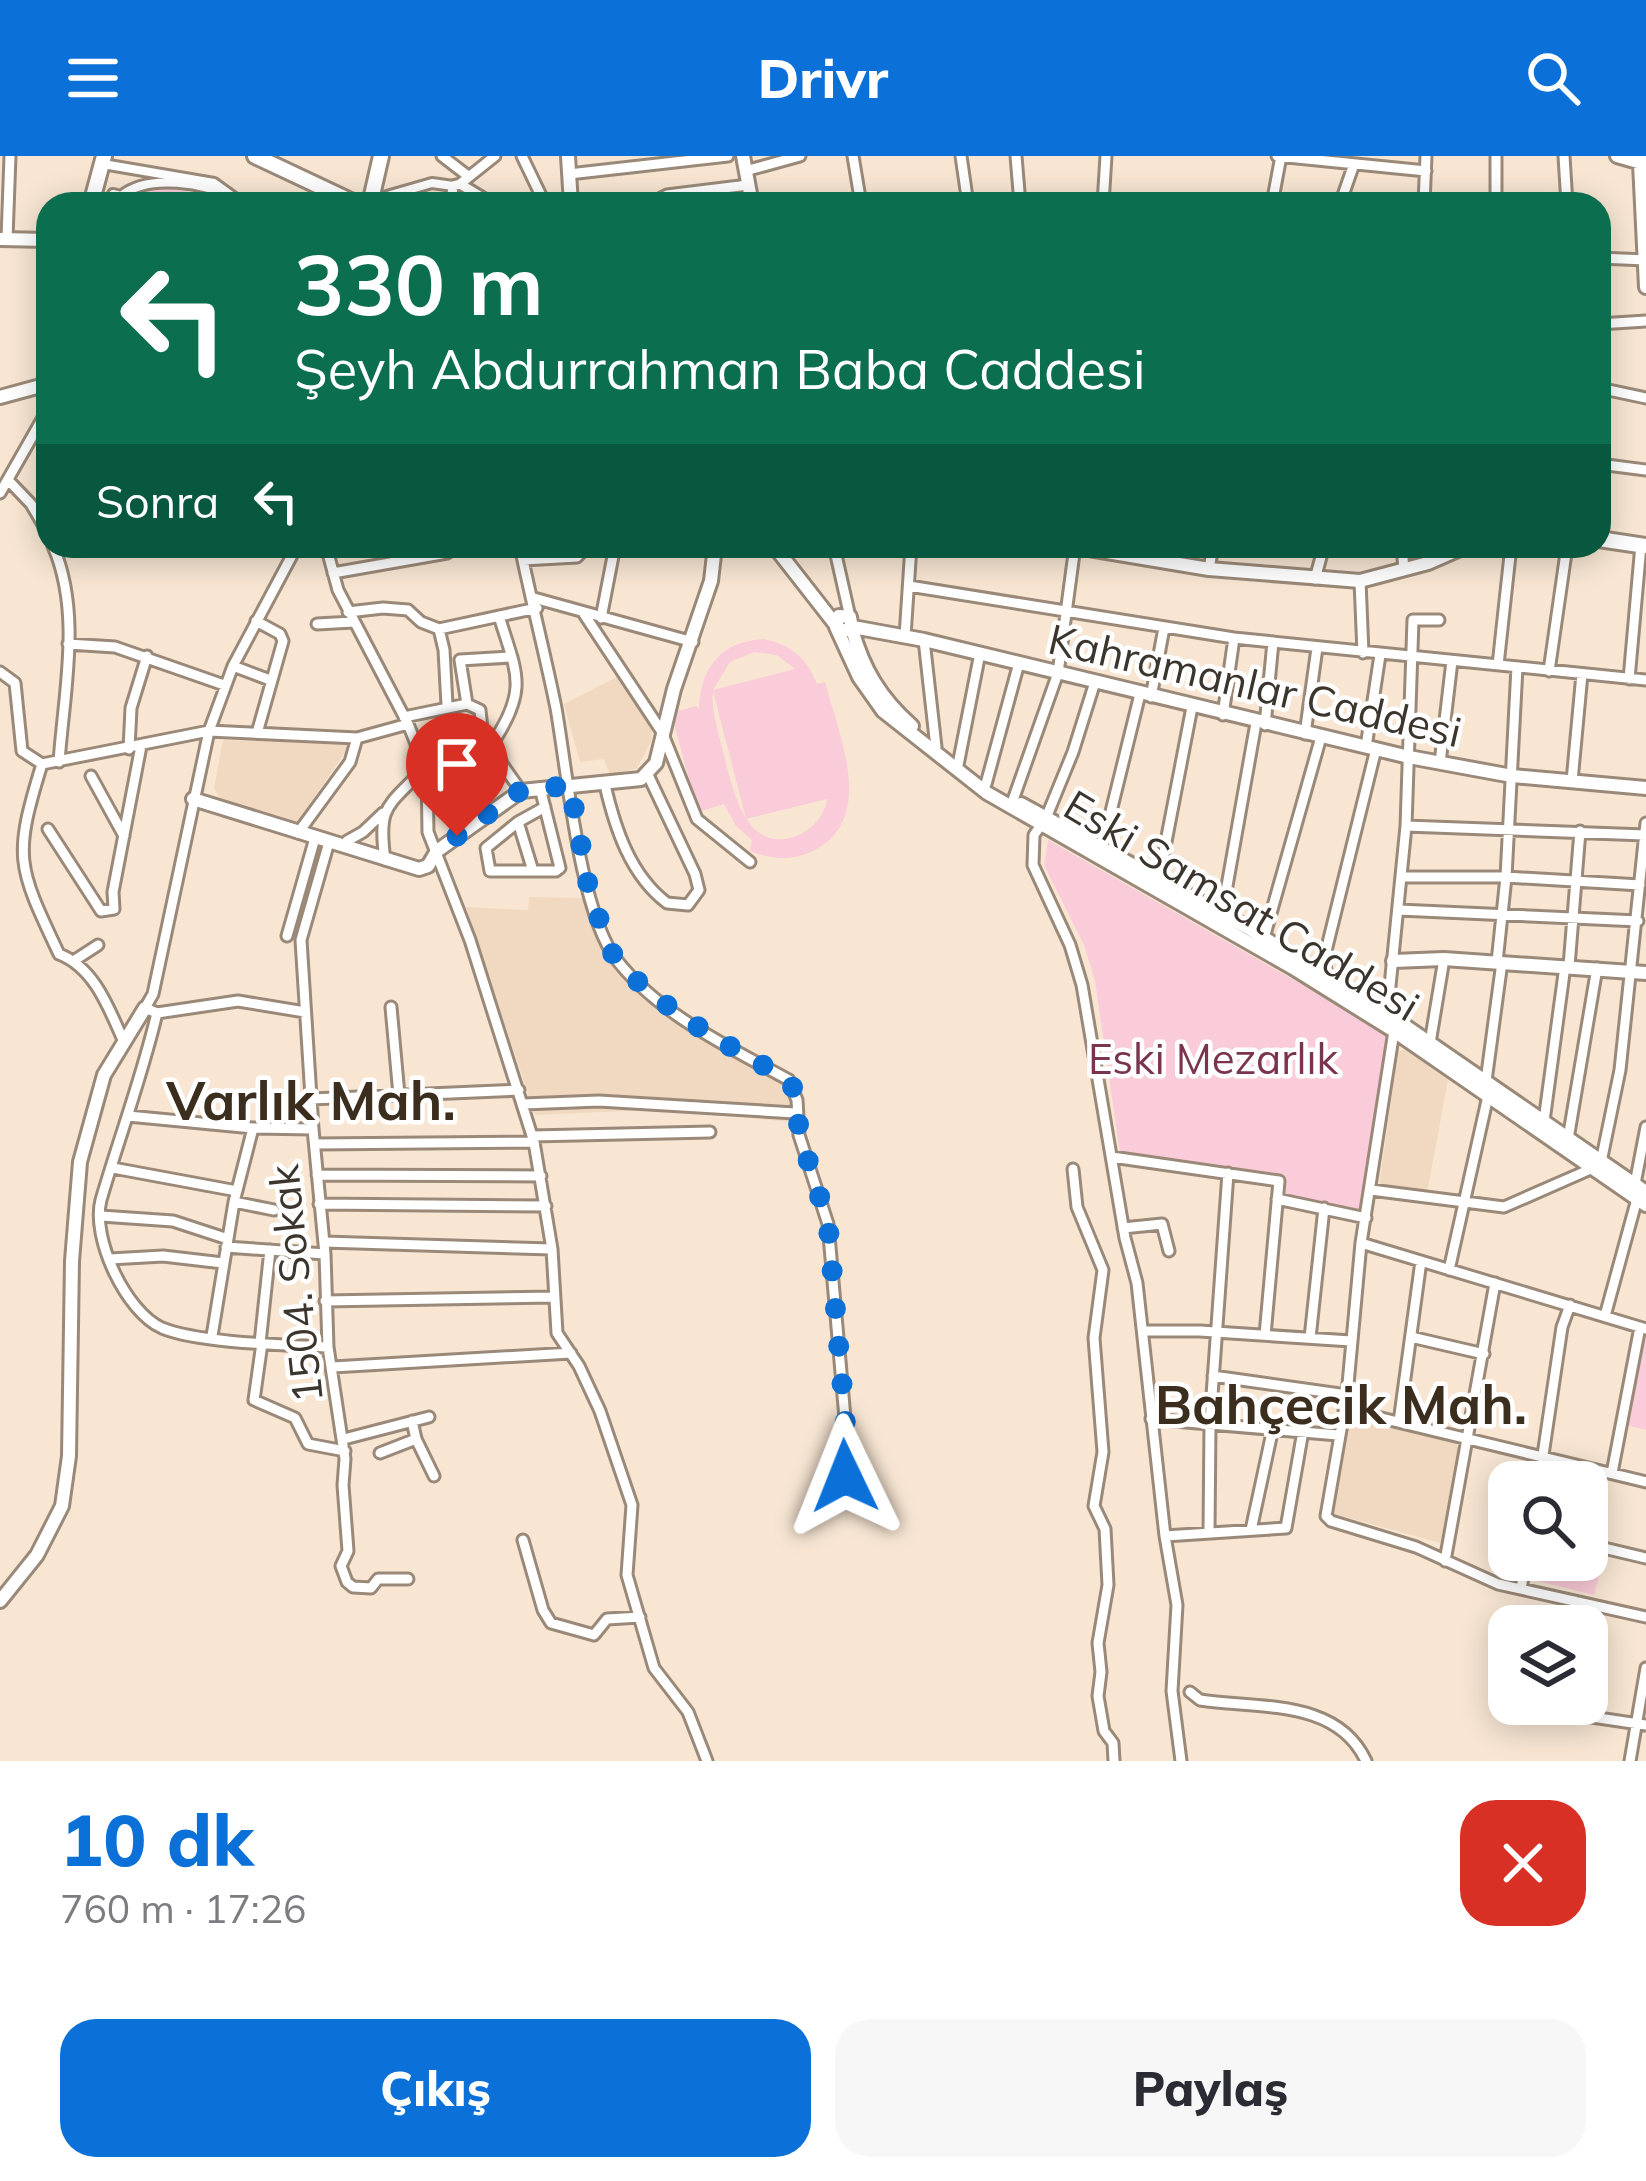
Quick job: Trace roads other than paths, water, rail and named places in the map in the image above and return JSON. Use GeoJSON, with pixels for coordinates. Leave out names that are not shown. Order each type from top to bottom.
{"type":"FeatureCollection","features":[{"type":"Feature","properties":{"kind":"main road"},"geometry":{"type":"LineString","coordinates":[[255,156],[288,163],[327,192]]}},
{"type":"Feature","properties":{"kind":"main road"},"geometry":{"type":"LineString","coordinates":[[377,192],[381,156]]}},
{"type":"Feature","properties":{"kind":"main road"},"geometry":{"type":"LineString","coordinates":[[95,192],[103,160]]}},
{"type":"Feature","properties":{"kind":"main road"},"geometry":{"type":"LineString","coordinates":[[1611,541],[1643,546]]}},
{"type":"Feature","properties":{"kind":"street"},"geometry":{"type":"LineString","coordinates":[[10,156],[4,238],[36,239]]}},
{"type":"Feature","properties":{"kind":"street"},"geometry":{"type":"LineString","coordinates":[[442,156],[460,182],[475,192]]}},
{"type":"Feature","properties":{"kind":"street"},"geometry":{"type":"LineString","coordinates":[[456,192],[460,182],[495,156]]}},
{"type":"Feature","properties":{"kind":"street"},"geometry":{"type":"LineString","coordinates":[[522,156],[539,192]]}},
{"type":"Feature","properties":{"kind":"street"},"geometry":{"type":"LineString","coordinates":[[568,156],[570,192]]}},
{"type":"Feature","properties":{"kind":"street"},"geometry":{"type":"LineString","coordinates":[[569,174],[632,162],[728,156]]}},
{"type":"Feature","properties":{"kind":"street"},"geometry":{"type":"LineString","coordinates":[[711,192],[746,170],[800,156]]}},
{"type":"Feature","properties":{"kind":"street"},"geometry":{"type":"LineString","coordinates":[[853,156],[859,192]]}},
{"type":"Feature","properties":{"kind":"street"},"geometry":{"type":"LineString","coordinates":[[961,156],[966,192]]}},
{"type":"Feature","properties":{"kind":"street"},"geometry":{"type":"LineString","coordinates":[[1016,156],[1019,192]]}},
{"type":"Feature","properties":{"kind":"street"},"geometry":{"type":"LineString","coordinates":[[1104,192],[1106,156]]}},
{"type":"Feature","properties":{"kind":"street"},"geometry":{"type":"LineString","coordinates":[[1274,192],[1279,156],[1426,171]]}},
{"type":"Feature","properties":{"kind":"street"},"geometry":{"type":"LineString","coordinates":[[1425,192],[1426,156]]}},
{"type":"Feature","properties":{"kind":"street"},"geometry":{"type":"LineString","coordinates":[[1496,156],[1496,192]]}},
{"type":"Feature","properties":{"kind":"street"},"geometry":{"type":"LineString","coordinates":[[1564,156],[1566,192]]}},
{"type":"Feature","properties":{"kind":"street"},"geometry":{"type":"LineString","coordinates":[[1618,156],[1644,160],[1646,287]]}},
{"type":"Feature","properties":{"kind":"street"},"geometry":{"type":"LineString","coordinates":[[103,160],[214,183],[228,192]]}},
{"type":"Feature","properties":{"kind":"street"},"geometry":{"type":"LineString","coordinates":[[1344,192],[1354,164]]}},
{"type":"Feature","properties":{"kind":"street"},"geometry":{"type":"LineString","coordinates":[[406,192],[432,183],[460,182]]}},
{"type":"Feature","properties":{"kind":"street"},"geometry":{"type":"LineString","coordinates":[[128,192],[143,183],[223,192]]}},
{"type":"Feature","properties":{"kind":"street"},"geometry":{"type":"LineString","coordinates":[[1611,259],[1644,260]]}},
{"type":"Feature","properties":{"kind":"street"},"geometry":{"type":"LineString","coordinates":[[1611,323],[1646,321]]}},
{"type":"Feature","properties":{"kind":"street"},"geometry":{"type":"LineString","coordinates":[[0,397],[36,387]]}},
{"type":"Feature","properties":{"kind":"street"},"geometry":{"type":"LineString","coordinates":[[1611,391],[1646,398]]}},
{"type":"Feature","properties":{"kind":"street"},"geometry":{"type":"LineString","coordinates":[[0,493],[36,439]]}},
{"type":"Feature","properties":{"kind":"street"},"geometry":{"type":"LineString","coordinates":[[1611,466],[1646,470]]}},
{"type":"Feature","properties":{"kind":"street"},"geometry":{"type":"LineString","coordinates":[[9,481],[36,513]]}},
{"type":"Feature","properties":{"kind":"street"},"geometry":{"type":"LineString","coordinates":[[1629,679],[1643,546]]}},
{"type":"Feature","properties":{"kind":"street"},"geometry":{"type":"LineString","coordinates":[[56,558],[70,613],[59,762]]}},
{"type":"Feature","properties":{"kind":"street"},"geometry":{"type":"LineString","coordinates":[[290,558],[233,666],[208,731],[128,1116],[100,1202],[110,1259],[121,1287],[146,1319],[168,1330],[328,1347]]}},
{"type":"Feature","properties":{"kind":"street"},"geometry":{"type":"LineString","coordinates":[[329,558],[351,617],[406,720],[425,767],[428,832],[533,1139],[547,1206],[557,1333],[600,1411],[632,1504],[627,1575],[654,1668],[688,1712],[707,1761]]}},
{"type":"Feature","properties":{"kind":"street"},"geometry":{"type":"LineString","coordinates":[[333,573],[416,558]]}},
{"type":"Feature","properties":{"kind":"street"},"geometry":{"type":"LineString","coordinates":[[559,558],[523,560],[536,603],[590,895],[614,957],[678,1014],[789,1080],[797,1100],[795,1113],[830,1232],[847,1441],[842,1486]]}},
{"type":"Feature","properties":{"kind":"street"},"geometry":{"type":"LineString","coordinates":[[601,618],[613,558]]}},
{"type":"Feature","properties":{"kind":"street"},"geometry":{"type":"LineString","coordinates":[[193,799],[419,869],[520,791],[638,781],[648,776],[657,760],[714,558]]}},
{"type":"Feature","properties":{"kind":"street"},"geometry":{"type":"LineString","coordinates":[[785,558],[846,626]]}},
{"type":"Feature","properties":{"kind":"street"},"geometry":{"type":"LineString","coordinates":[[836,558],[846,626]]}},
{"type":"Feature","properties":{"kind":"street"},"geometry":{"type":"LineString","coordinates":[[905,636],[910,558]]}},
{"type":"Feature","properties":{"kind":"street"},"geometry":{"type":"LineString","coordinates":[[1013,800],[1058,673],[1073,558]]}},
{"type":"Feature","properties":{"kind":"street"},"geometry":{"type":"LineString","coordinates":[[1144,558],[1209,569],[1360,581],[1436,558]]}},
{"type":"Feature","properties":{"kind":"street"},"geometry":{"type":"LineString","coordinates":[[1209,569],[1211,558]]}},
{"type":"Feature","properties":{"kind":"street"},"geometry":{"type":"LineString","coordinates":[[1315,579],[1321,558]]}},
{"type":"Feature","properties":{"kind":"street"},"geometry":{"type":"LineString","coordinates":[[1403,558],[1404,570]]}},
{"type":"Feature","properties":{"kind":"street"},"geometry":{"type":"LineString","coordinates":[[1498,664],[1510,558]]}},
{"type":"Feature","properties":{"kind":"street"},"geometry":{"type":"LineString","coordinates":[[1549,671],[1565,558]]}},
{"type":"Feature","properties":{"kind":"street"},"geometry":{"type":"LineString","coordinates":[[1360,581],[1363,653]]}},
{"type":"Feature","properties":{"kind":"street"},"geometry":{"type":"LineString","coordinates":[[909,586],[1273,643],[1646,680]]}},
{"type":"Feature","properties":{"kind":"street"},"geometry":{"type":"LineString","coordinates":[[317,624],[383,608],[407,610],[439,629],[536,603],[693,642]]}},
{"type":"Feature","properties":{"kind":"street"},"geometry":{"type":"LineString","coordinates":[[584,614],[662,732],[697,819],[750,862]]}},
{"type":"Feature","properties":{"kind":"street"},"geometry":{"type":"LineString","coordinates":[[494,741],[508,719],[518,685],[499,616]]}},
{"type":"Feature","properties":{"kind":"street"},"geometry":{"type":"LineString","coordinates":[[1439,620],[1414,620],[1406,826],[1385,1012],[1394,1031],[1361,1244],[1347,1396],[1325,1507],[1331,1521],[1398,1541],[1498,1584],[1646,1617]]}},
{"type":"Feature","properties":{"kind":"street"},"geometry":{"type":"LineString","coordinates":[[256,621],[283,637],[257,733]]}},
{"type":"Feature","properties":{"kind":"street","name":"Kahramanlar Caddesi"},"geometry":{"type":"LineString","coordinates":[[846,626],[980,653],[1409,757],[1512,776],[1646,788]]}},
{"type":"Feature","properties":{"kind":"street","name":"Eski Samsat Caddesi"},"geometry":{"type":"LineString","coordinates":[[846,626],[876,688],[958,765],[1043,821],[1544,1121],[1597,1165]]}},
{"type":"Feature","properties":{"kind":"street","name":"Eski Samsat Caddesi"},"geometry":{"type":"LineString","coordinates":[[846,626],[869,694],[896,724],[987,793],[1159,878],[1327,976],[1430,1042],[1487,1088],[1641,1195]]}},
{"type":"Feature","properties":{"kind":"street"},"geometry":{"type":"LineString","coordinates":[[1102,848],[1164,628]]}},
{"type":"Feature","properties":{"kind":"street"},"geometry":{"type":"LineString","coordinates":[[439,629],[448,705]]}},
{"type":"Feature","properties":{"kind":"street"},"geometry":{"type":"LineString","coordinates":[[1223,715],[1234,638]]}},
{"type":"Feature","properties":{"kind":"street"},"geometry":{"type":"LineString","coordinates":[[924,640],[936,747]]}},
{"type":"Feature","properties":{"kind":"street"},"geometry":{"type":"LineString","coordinates":[[1222,914],[1273,643]]}},
{"type":"Feature","properties":{"kind":"street"},"geometry":{"type":"LineString","coordinates":[[68,644],[115,647],[224,686]]}},
{"type":"Feature","properties":{"kind":"street"},"geometry":{"type":"LineString","coordinates":[[1305,734],[1317,648]]}},
{"type":"Feature","properties":{"kind":"street"},"geometry":{"type":"LineString","coordinates":[[958,765],[980,653]]}},
{"type":"Feature","properties":{"kind":"street"},"geometry":{"type":"LineString","coordinates":[[1327,976],[1324,958],[1371,748],[1380,655]]}},
{"type":"Feature","properties":{"kind":"street"},"geometry":{"type":"LineString","coordinates":[[48,829],[106,912],[115,906],[113,892],[136,748],[131,708],[147,656]]}},
{"type":"Feature","properties":{"kind":"street"},"geometry":{"type":"LineString","coordinates":[[467,704],[460,660],[512,657]]}},
{"type":"Feature","properties":{"kind":"street"},"geometry":{"type":"LineString","coordinates":[[1439,763],[1451,661]]}},
{"type":"Feature","properties":{"kind":"street"},"geometry":{"type":"LineString","coordinates":[[986,784],[1019,663]]}},
{"type":"Feature","properties":{"kind":"street"},"geometry":{"type":"LineString","coordinates":[[233,666],[270,680]]}},
{"type":"Feature","properties":{"kind":"street"},"geometry":{"type":"LineString","coordinates":[[1449,1270],[1487,1088],[1506,877],[1517,667]]}},
{"type":"Feature","properties":{"kind":"street"},"geometry":{"type":"LineString","coordinates":[[0,671],[15,683],[19,740],[27,758],[42,764],[208,731],[357,738],[448,705],[467,704],[480,710],[483,738],[494,741]]}},
{"type":"Feature","properties":{"kind":"street"},"geometry":{"type":"LineString","coordinates":[[1572,781],[1582,674]]}},
{"type":"Feature","properties":{"kind":"street"},"geometry":{"type":"LineString","coordinates":[[1095,682],[1034,835],[1033,865],[1070,945],[1082,986],[1123,1228],[1137,1283],[1177,1605],[1172,1691],[1181,1761]]}},
{"type":"Feature","properties":{"kind":"street"},"geometry":{"type":"LineString","coordinates":[[1159,878],[1192,707]]}},
{"type":"Feature","properties":{"kind":"street"},"geometry":{"type":"LineString","coordinates":[[1264,938],[1322,737]]}},
{"type":"Feature","properties":{"kind":"street"},"geometry":{"type":"LineString","coordinates":[[298,833],[350,762],[357,738]]}},
{"type":"Feature","properties":{"kind":"street"},"geometry":{"type":"LineString","coordinates":[[494,741],[520,791]]}},
{"type":"Feature","properties":{"kind":"street"},"geometry":{"type":"LineString","coordinates":[[42,764],[22,832],[23,868],[58,954],[75,960],[100,991],[124,1042]]}},
{"type":"Feature","properties":{"kind":"street"},"geometry":{"type":"LineString","coordinates":[[345,847],[425,767]]}},
{"type":"Feature","properties":{"kind":"street"},"geometry":{"type":"LineString","coordinates":[[91,776],[124,836]]}},
{"type":"Feature","properties":{"kind":"street"},"geometry":{"type":"LineString","coordinates":[[605,785],[615,830],[640,874],[667,903],[688,904],[699,890],[695,874],[648,776]]}},
{"type":"Feature","properties":{"kind":"street"},"geometry":{"type":"LineString","coordinates":[[540,788],[545,807],[560,868],[490,871],[486,848],[545,807]]}},
{"type":"Feature","properties":{"kind":"street"},"geometry":{"type":"LineString","coordinates":[[383,813],[380,827],[386,860]]}},
{"type":"Feature","properties":{"kind":"street"},"geometry":{"type":"LineString","coordinates":[[518,822],[533,871]]}},
{"type":"Feature","properties":{"kind":"street"},"geometry":{"type":"LineString","coordinates":[[1371,1190],[1504,1207],[1597,1165],[1639,972],[1646,823]]}},
{"type":"Feature","properties":{"kind":"street"},"geometry":{"type":"LineString","coordinates":[[1406,826],[1645,835]]}},
{"type":"Feature","properties":{"kind":"street"},"geometry":{"type":"LineString","coordinates":[[1544,1121],[1574,915],[1580,831]]}},
{"type":"Feature","properties":{"kind":"street"},"geometry":{"type":"LineString","coordinates":[[287,936],[322,840]]}},
{"type":"Feature","properties":{"kind":"street","name":"1504. Sokak"},"geometry":{"type":"LineString","coordinates":[[322,840],[301,940],[328,1347],[345,1451],[348,1551],[341,1566],[347,1582],[364,1589],[378,1579],[407,1579]]}},
{"type":"Feature","properties":{"kind":"street"},"geometry":{"type":"LineString","coordinates":[[1402,877],[1640,885]]}},
{"type":"Feature","properties":{"kind":"street"},"geometry":{"type":"LineString","coordinates":[[1399,910],[1638,921]]}},
{"type":"Feature","properties":{"kind":"street"},"geometry":{"type":"LineString","coordinates":[[75,960],[98,945]]}},
{"type":"Feature","properties":{"kind":"street"},"geometry":{"type":"LineString","coordinates":[[1393,961],[1444,959],[1639,972]]}},
{"type":"Feature","properties":{"kind":"street"},"geometry":{"type":"LineString","coordinates":[[1430,1042],[1444,959]]}},
{"type":"Feature","properties":{"kind":"street"},"geometry":{"type":"LineString","coordinates":[[1568,1139],[1598,968]]}},
{"type":"Feature","properties":{"kind":"street"},"geometry":{"type":"LineString","coordinates":[[0,1601],[37,1556],[62,1506],[69,1456],[72,1261],[80,1162],[95,1099],[124,1042],[151,1011],[238,1001],[305,1012]]}},
{"type":"Feature","properties":{"kind":"street"},"geometry":{"type":"LineString","coordinates":[[391,1007],[399,1095]]}},
{"type":"Feature","properties":{"kind":"street"},"geometry":{"type":"LineString","coordinates":[[378,1049],[395,1048]]}},
{"type":"Feature","properties":{"kind":"street"},"geometry":{"type":"LineString","coordinates":[[311,1099],[519,1090]]}},
{"type":"Feature","properties":{"kind":"street"},"geometry":{"type":"LineString","coordinates":[[523,1104],[643,1103],[795,1113]]}},
{"type":"Feature","properties":{"kind":"street"},"geometry":{"type":"LineString","coordinates":[[128,1116],[313,1129]]}},
{"type":"Feature","properties":{"kind":"street"},"geometry":{"type":"LineString","coordinates":[[1606,1316],[1641,1195],[1646,1126]]}},
{"type":"Feature","properties":{"kind":"street"},"geometry":{"type":"LineString","coordinates":[[212,1336],[235,1197],[253,1128]]}},
{"type":"Feature","properties":{"kind":"street"},"geometry":{"type":"LineString","coordinates":[[315,1144],[710,1132]]}},
{"type":"Feature","properties":{"kind":"street"},"geometry":{"type":"LineString","coordinates":[[1112,1156],[1279,1181],[1264,1335]]}},
{"type":"Feature","properties":{"kind":"street"},"geometry":{"type":"LineString","coordinates":[[113,1168],[274,1210]]}},
{"type":"Feature","properties":{"kind":"street"},"geometry":{"type":"LineString","coordinates":[[1073,1168],[1077,1207],[1103,1270],[1094,1338],[1103,1452],[1094,1506],[1105,1529],[1108,1585],[1098,1643],[1098,1696],[1114,1761]]}},
{"type":"Feature","properties":{"kind":"street"},"geometry":{"type":"LineString","coordinates":[[1209,1533],[1210,1424],[1228,1173]]}},
{"type":"Feature","properties":{"kind":"street"},"geometry":{"type":"LineString","coordinates":[[317,1175],[541,1176]]}},
{"type":"Feature","properties":{"kind":"street"},"geometry":{"type":"LineString","coordinates":[[1277,1199],[1366,1218]]}},
{"type":"Feature","properties":{"kind":"street"},"geometry":{"type":"LineString","coordinates":[[319,1204],[547,1206]]}},
{"type":"Feature","properties":{"kind":"street"},"geometry":{"type":"LineString","coordinates":[[1310,1338],[1324,1208]]}},
{"type":"Feature","properties":{"kind":"street"},"geometry":{"type":"LineString","coordinates":[[101,1216],[173,1221],[227,1244],[270,1250],[552,1249]]}},
{"type":"Feature","properties":{"kind":"street"},"geometry":{"type":"LineString","coordinates":[[1123,1228],[1162,1224],[1169,1251]]}},
{"type":"Feature","properties":{"kind":"street"},"geometry":{"type":"LineString","coordinates":[[1361,1244],[1643,1328],[1612,1473]]}},
{"type":"Feature","properties":{"kind":"street"},"geometry":{"type":"LineString","coordinates":[[270,1250],[254,1400],[295,1418],[308,1444],[345,1451]]}},
{"type":"Feature","properties":{"kind":"street"},"geometry":{"type":"LineString","coordinates":[[110,1259],[163,1256],[224,1263]]}},
{"type":"Feature","properties":{"kind":"street"},"geometry":{"type":"LineString","coordinates":[[1399,1422],[1420,1261]]}},
{"type":"Feature","properties":{"kind":"street"},"geometry":{"type":"LineString","coordinates":[[1445,1562],[1495,1283]]}},
{"type":"Feature","properties":{"kind":"street"},"geometry":{"type":"LineString","coordinates":[[325,1301],[554,1297]]}},
{"type":"Feature","properties":{"kind":"street"},"geometry":{"type":"LineString","coordinates":[[1542,1461],[1562,1327],[1570,1305]]}},
{"type":"Feature","properties":{"kind":"street"},"geometry":{"type":"LineString","coordinates":[[1143,1331],[1351,1341]]}},
{"type":"Feature","properties":{"kind":"street"},"geometry":{"type":"LineString","coordinates":[[1411,1337],[1484,1354]]}},
{"type":"Feature","properties":{"kind":"street"},"geometry":{"type":"LineString","coordinates":[[333,1367],[571,1353]]}},
{"type":"Feature","properties":{"kind":"street"},"geometry":{"type":"LineString","coordinates":[[1213,1376],[1347,1396]]}},
{"type":"Feature","properties":{"kind":"street"},"geometry":{"type":"LineString","coordinates":[[1344,1409],[1646,1482]]}},
{"type":"Feature","properties":{"kind":"street"},"geometry":{"type":"LineString","coordinates":[[344,1438],[429,1417]]}},
{"type":"Feature","properties":{"kind":"street"},"geometry":{"type":"LineString","coordinates":[[1151,1419],[1339,1435]]}},
{"type":"Feature","properties":{"kind":"street"},"geometry":{"type":"LineString","coordinates":[[412,1421],[434,1476]]}},
{"type":"Feature","properties":{"kind":"street"},"geometry":{"type":"LineString","coordinates":[[1251,1530],[1273,1428]]}},
{"type":"Feature","properties":{"kind":"street"},"geometry":{"type":"LineString","coordinates":[[1165,1536],[1280,1529],[1289,1524],[1303,1431]]}},
{"type":"Feature","properties":{"kind":"street"},"geometry":{"type":"LineString","coordinates":[[380,1453],[416,1439]]}},
{"type":"Feature","properties":{"kind":"street"},"geometry":{"type":"LineString","coordinates":[[523,1540],[551,1623],[594,1635],[607,1619],[640,1617]]}},
{"type":"Feature","properties":{"kind":"street"},"geometry":{"type":"LineString","coordinates":[[1608,1549],[1646,1558]]}},
{"type":"Feature","properties":{"kind":"street"},"geometry":{"type":"LineString","coordinates":[[1521,1589],[1522,1581]]}},
{"type":"Feature","properties":{"kind":"street"},"geometry":{"type":"LineString","coordinates":[[1575,1605],[1576,1601]]}},
{"type":"Feature","properties":{"kind":"street"},"geometry":{"type":"LineString","coordinates":[[1630,1761],[1641,1725],[1646,1668]]}},
{"type":"Feature","properties":{"kind":"street"},"geometry":{"type":"LineString","coordinates":[[1190,1693],[1200,1700],[1317,1716],[1345,1730],[1366,1761]]}},
{"type":"Feature","properties":{"kind":"street"},"geometry":{"type":"LineString","coordinates":[[1608,1721],[1641,1725]]}},
{"type":"Feature","properties":{"kind":"district","name":"Varlık Mah."},"geometry":{"type":"Point","coordinates":[311,1100]}},
{"type":"Feature","properties":{"kind":"district","name":"Bahçecik Mah."},"geometry":{"type":"Point","coordinates":[1341,1404]}},
{"type":"Feature","properties":{"kind":"park label","name":"Eski Mezarlık"},"geometry":{"type":"Point","coordinates":[1213,1058]}}]}
